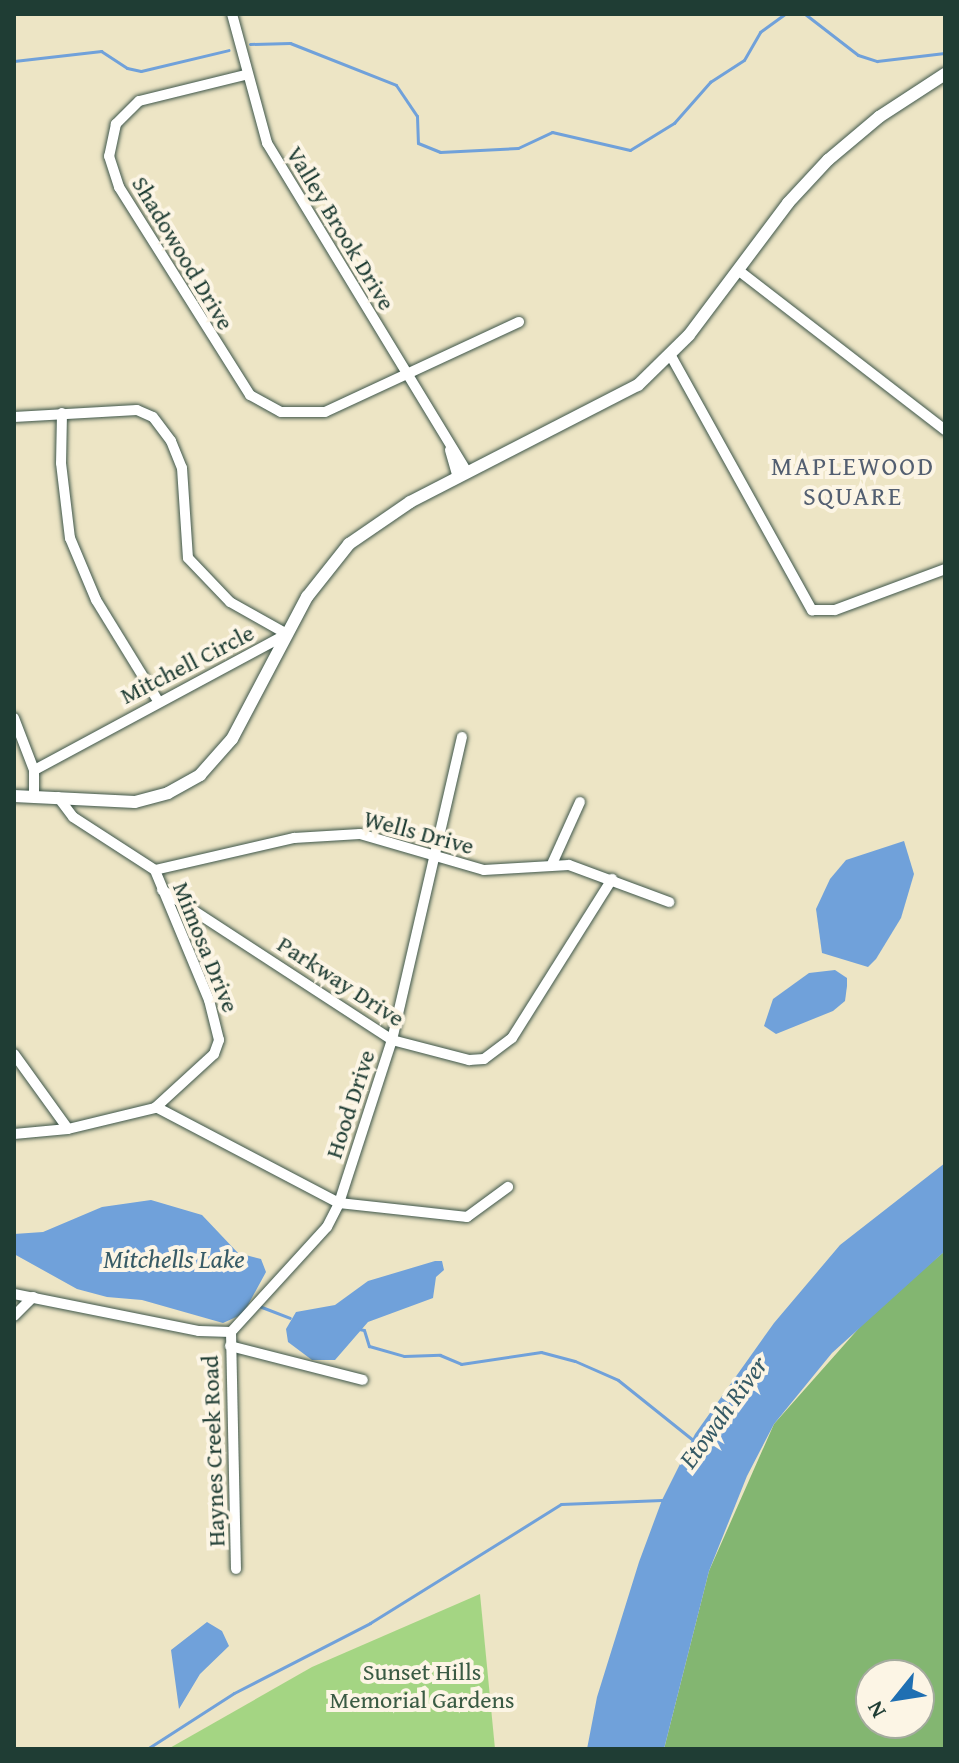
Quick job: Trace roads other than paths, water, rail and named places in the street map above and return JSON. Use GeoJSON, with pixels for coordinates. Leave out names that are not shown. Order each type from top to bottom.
{"type":"FeatureCollection","features":[{"type":"Feature","properties":{"kind":"street","name":"Valley Brook Drive"},"geometry":{"type":"LineString","coordinates":[[232,14],[245,75],[267,143],[463,476]]}},
{"type":"Feature","properties":{"kind":"street"},"geometry":{"type":"LineString","coordinates":[[14,796],[34,794],[135,802],[190,782],[232,739],[313,588],[349,544],[387,515],[612,403],[671,356],[828,160],[879,117],[945,74]]}},
{"type":"Feature","properties":{"kind":"street","name":"Shadowood Drive"},"geometry":{"type":"LineString","coordinates":[[245,75],[139,101],[116,124],[109,156],[119,187],[235,378],[260,402],[291,415],[325,412],[406,376]]}},
{"type":"Feature","properties":{"kind":"street"},"geometry":{"type":"LineString","coordinates":[[738,270],[945,430]]}},
{"type":"Feature","properties":{"kind":"street"},"geometry":{"type":"LineString","coordinates":[[406,376],[519,322]]}},
{"type":"Feature","properties":{"kind":"street"},"geometry":{"type":"LineString","coordinates":[[671,356],[812,610],[835,610],[945,569]]}},
{"type":"Feature","properties":{"kind":"street","name":"Mitchell Circle"},"geometry":{"type":"LineString","coordinates":[[14,417],[137,410],[153,417],[171,441],[182,468],[188,558],[230,602],[287,634]]}},
{"type":"Feature","properties":{"kind":"street"},"geometry":{"type":"LineString","coordinates":[[62,413],[61,463],[74,551],[96,600],[157,699]]}},
{"type":"Feature","properties":{"kind":"street","name":"Mitchell Circle"},"geometry":{"type":"LineString","coordinates":[[34,770],[157,699],[287,634]]}},
{"type":"Feature","properties":{"kind":"street"},"geometry":{"type":"LineString","coordinates":[[14,718],[34,770],[34,794]]}},
{"type":"Feature","properties":{"kind":"street","name":"Hood Drive"},"geometry":{"type":"LineString","coordinates":[[231,1332],[327,1227],[339,1203],[392,1040],[462,737]]}},
{"type":"Feature","properties":{"kind":"street"},"geometry":{"type":"LineString","coordinates":[[58,797],[73,817],[155,870]]}},
{"type":"Feature","properties":{"kind":"street"},"geometry":{"type":"LineString","coordinates":[[552,864],[580,802]]}},
{"type":"Feature","properties":{"kind":"street","name":"Wells Drive"},"geometry":{"type":"LineString","coordinates":[[155,870],[269,843],[360,834],[484,870],[533,870],[552,864],[612,879],[669,902]]}},
{"type":"Feature","properties":{"kind":"street","name":"Mimosa Drive"},"geometry":{"type":"LineString","coordinates":[[14,1134],[68,1129],[156,1107],[214,1054],[219,1040],[209,1000],[155,870]]}},
{"type":"Feature","properties":{"kind":"street","name":"Parkway Drive"},"geometry":{"type":"LineString","coordinates":[[162,890],[392,1040],[469,1060],[498,1052],[512,1038],[612,879]]}},
{"type":"Feature","properties":{"kind":"street"},"geometry":{"type":"LineString","coordinates":[[14,1054],[68,1129]]}},
{"type":"Feature","properties":{"kind":"street"},"geometry":{"type":"LineString","coordinates":[[156,1107],[339,1203],[467,1217],[508,1187]]}},
{"type":"Feature","properties":{"kind":"street"},"geometry":{"type":"LineString","coordinates":[[14,1294],[199,1331],[231,1332]]}},
{"type":"Feature","properties":{"kind":"street"},"geometry":{"type":"LineString","coordinates":[[14,1316],[33,1297]]}},
{"type":"Feature","properties":{"kind":"street","name":"Haynes Creek Road"},"geometry":{"type":"LineString","coordinates":[[231,1332],[236,1569]]}},
{"type":"Feature","properties":{"kind":"street"},"geometry":{"type":"LineString","coordinates":[[230,1346],[363,1380]]}},
{"type":"Feature","properties":{"kind":"water"},"geometry":{"type":"Polygon","coordinates":[[[904,841],[914,874],[901,918],[876,959],[868,967],[822,953],[816,909],[830,879],[846,860],[904,841]]]}},
{"type":"Feature","properties":{"kind":"water"},"geometry":{"type":"Polygon","coordinates":[[[835,970],[847,978],[847,986],[845,1001],[833,1011],[776,1034],[764,1026],[773,999],[809,973],[835,970]]]}},
{"type":"Feature","properties":{"kind":"water","name":"Etowah River"},"geometry":{"type":"Polygon","coordinates":[[[945,1163],[945,1251],[832,1353],[774,1424],[747,1476],[709,1571],[664,1749],[587,1749],[597,1697],[639,1562],[662,1500],[695,1434],[774,1323],[840,1245],[945,1163]]]}},
{"type":"Feature","properties":{"kind":"water","name":"Mitchells Lake"},"geometry":{"type":"Polygon","coordinates":[[[151,1200],[202,1215],[238,1253],[261,1259],[266,1272],[243,1314],[223,1323],[142,1300],[107,1297],[77,1289],[14,1254],[14,1234],[43,1232],[102,1207],[151,1200]]]}},
{"type":"Feature","properties":{"kind":"water"},"geometry":{"type":"Polygon","coordinates":[[[442,1261],[444,1270],[436,1277],[433,1298],[368,1322],[335,1360],[312,1360],[288,1342],[286,1329],[296,1312],[335,1305],[368,1281],[442,1261]]]}},
{"type":"Feature","properties":{"kind":"water"},"geometry":{"type":"Polygon","coordinates":[[[207,1622],[222,1631],[229,1646],[200,1674],[179,1709],[171,1650],[207,1622]]]}},
{"type":"Feature","properties":{"kind":"waterway"},"geometry":{"type":"LineString","coordinates":[[250,44],[290,43],[396,85],[417,116],[418,143],[440,152],[518,148],[552,132],[630,150],[674,123],[710,82],[744,60],[760,32],[785,14]]}},
{"type":"Feature","properties":{"kind":"waterway"},"geometry":{"type":"LineString","coordinates":[[805,14],[858,55],[877,61],[945,53]]}},
{"type":"Feature","properties":{"kind":"waterway"},"geometry":{"type":"LineString","coordinates":[[14,61],[101,51],[127,68],[141,71],[229,50]]}},
{"type":"Feature","properties":{"kind":"waterway"},"geometry":{"type":"LineString","coordinates":[[259,1306],[290,1318]]}},
{"type":"Feature","properties":{"kind":"waterway","name":"Etowah River"},"geometry":{"type":"LineString","coordinates":[[359,1329],[364,1330],[369,1346],[404,1356],[440,1355],[461,1364],[541,1352],[575,1361],[618,1380],[693,1440]]}},
{"type":"Feature","properties":{"kind":"waterway"},"geometry":{"type":"LineString","coordinates":[[147,1749],[234,1693],[370,1623],[561,1504],[662,1500]]}},
{"type":"Feature","properties":{"kind":"district","name":"MAPLEWOOD SQUARE"},"geometry":{"type":"Point","coordinates":[853,481]}},
{"type":"Feature","properties":{"kind":"park label","name":"Sunset Hills Memorial Gardens"},"geometry":{"type":"Point","coordinates":[422,1686]}}]}
